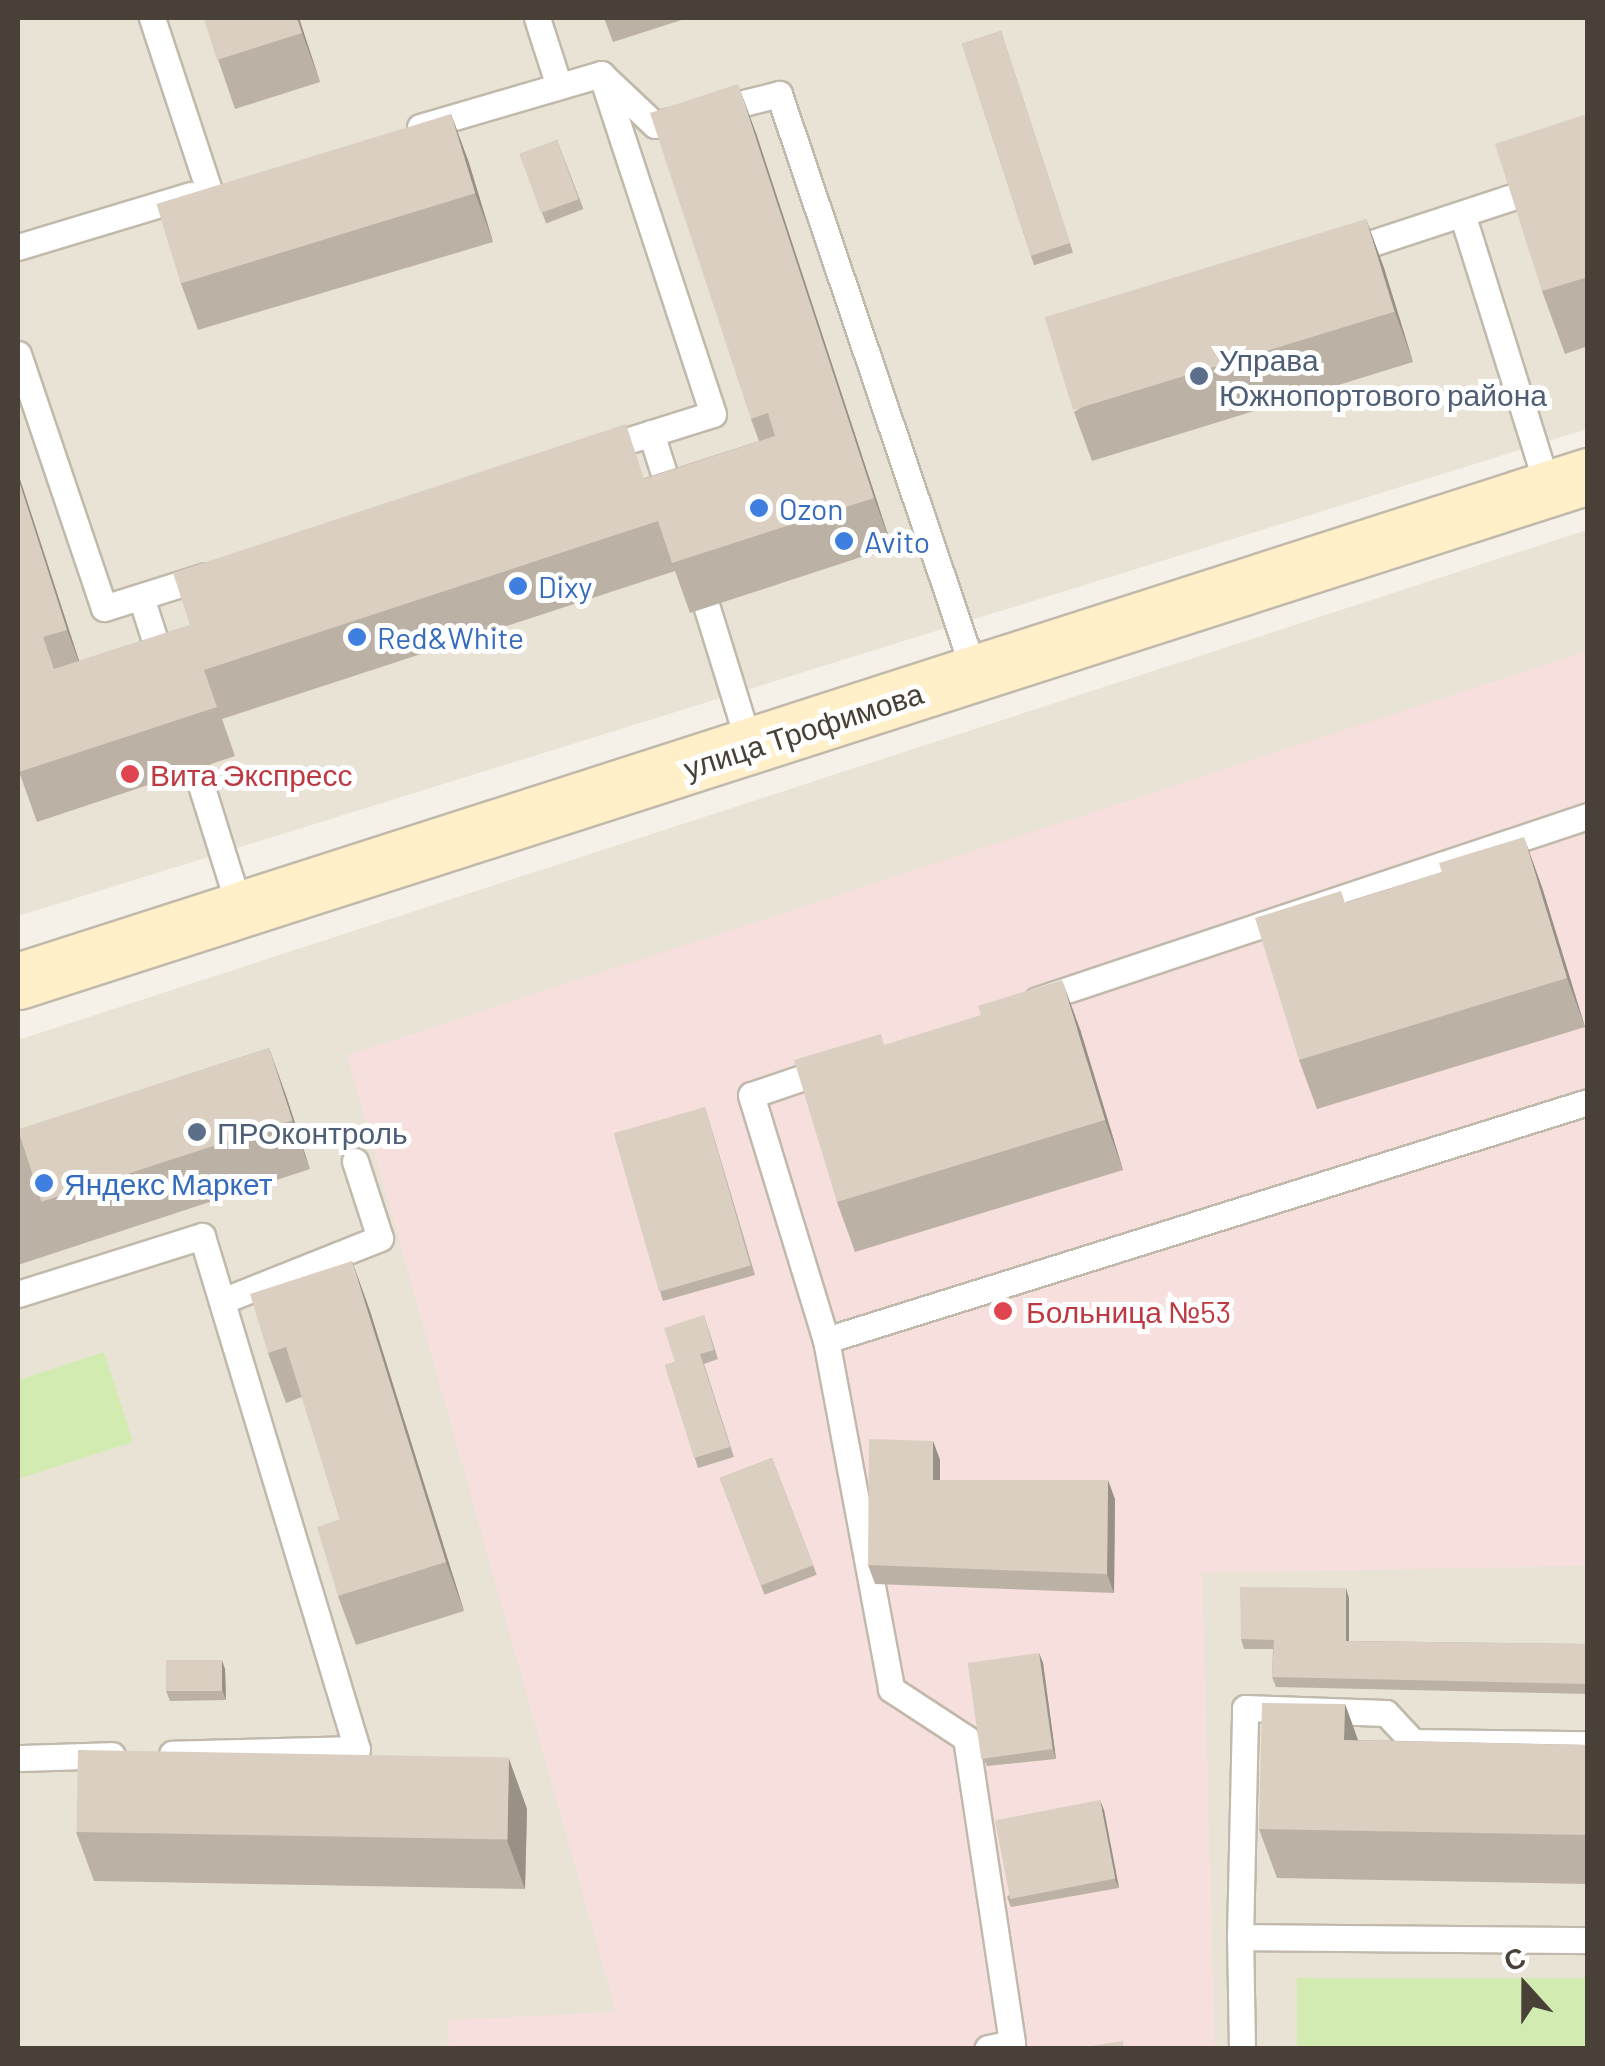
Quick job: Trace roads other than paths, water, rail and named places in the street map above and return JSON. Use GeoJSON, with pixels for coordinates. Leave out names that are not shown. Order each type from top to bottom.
{"type":"FeatureCollection","features":[{"type":"Feature","properties":{"kind":"main road","name":"улица Трофимова"},"geometry":{"type":"LineString","coordinates":[[20,972],[240,910],[1568,482]]}},
{"type":"Feature","properties":{"kind":"lane"},"geometry":{"type":"LineString","coordinates":[[18,247],[218,187],[152,18]]}},
{"type":"Feature","properties":{"kind":"lane"},"geometry":{"type":"LineString","coordinates":[[537,18],[559,86]]}},
{"type":"Feature","properties":{"kind":"lane"},"geometry":{"type":"LineString","coordinates":[[393,135],[601,74]]}},
{"type":"Feature","properties":{"kind":"lane"},"geometry":{"type":"LineString","coordinates":[[575,458],[713,414],[601,74]]}},
{"type":"Feature","properties":{"kind":"lane"},"geometry":{"type":"LineString","coordinates":[[601,74],[655,125],[779,94],[975,674]]}},
{"type":"Feature","properties":{"kind":"lane"},"geometry":{"type":"LineString","coordinates":[[1326,257],[1462,217],[1588,172]]}},
{"type":"Feature","properties":{"kind":"lane"},"geometry":{"type":"LineString","coordinates":[[1462,217],[1568,482]]}},
{"type":"Feature","properties":{"kind":"lane"},"geometry":{"type":"LineString","coordinates":[[18,354],[104,608],[235,567]]}},
{"type":"Feature","properties":{"kind":"lane"},"geometry":{"type":"LineString","coordinates":[[650,434],[680,522]]}},
{"type":"Feature","properties":{"kind":"lane"},"geometry":{"type":"LineString","coordinates":[[140,598],[170,686]]}},
{"type":"Feature","properties":{"kind":"lane"},"geometry":{"type":"LineString","coordinates":[[707,608],[750,747]]}},
{"type":"Feature","properties":{"kind":"lane"},"geometry":{"type":"LineString","coordinates":[[196,769],[240,910]]}},
{"type":"Feature","properties":{"kind":"lane"},"geometry":{"type":"LineString","coordinates":[[1012,1008],[1588,816]]}},
{"type":"Feature","properties":{"kind":"lane"},"geometry":{"type":"LineString","coordinates":[[863,1058],[751,1095],[826,1340],[890,1689],[966,1738],[1012,2044],[988,2048]]}},
{"type":"Feature","properties":{"kind":"lane"},"geometry":{"type":"LineString","coordinates":[[826,1340],[1588,1102]]}},
{"type":"Feature","properties":{"kind":"lane"},"geometry":{"type":"LineString","coordinates":[[222,1301],[380,1238],[355,1162]]}},
{"type":"Feature","properties":{"kind":"lane"},"geometry":{"type":"LineString","coordinates":[[18,1294],[202,1236],[357,1749],[18,1758]]}},
{"type":"Feature","properties":{"kind":"lane"},"geometry":{"type":"LineString","coordinates":[[1242,2048],[1245,1708],[1386,1713],[1413,1742],[1588,1744]]}},
{"type":"Feature","properties":{"kind":"lane"},"geometry":{"type":"LineString","coordinates":[[1240,1937],[1588,1940]]}},
{"type":"Feature","properties":{"kind":"place","name":"Управа Южнопортового района"},"geometry":{"type":"Point","coordinates":[1199,376]}},
{"type":"Feature","properties":{"kind":"place","name":"Ozon"},"geometry":{"type":"Point","coordinates":[759,508]}},
{"type":"Feature","properties":{"kind":"place","name":"Avito"},"geometry":{"type":"Point","coordinates":[844,541]}},
{"type":"Feature","properties":{"kind":"place","name":"Dixy"},"geometry":{"type":"Point","coordinates":[518,586]}},
{"type":"Feature","properties":{"kind":"place","name":"Red&White"},"geometry":{"type":"Point","coordinates":[357,637]}},
{"type":"Feature","properties":{"kind":"place","name":"Вита Экспресс"},"geometry":{"type":"Point","coordinates":[130,774]}},
{"type":"Feature","properties":{"kind":"place","name":"ПРОконтроль"},"geometry":{"type":"Point","coordinates":[197,1132]}},
{"type":"Feature","properties":{"kind":"place","name":"Яндекс Маркет"},"geometry":{"type":"Point","coordinates":[44,1183]}},
{"type":"Feature","properties":{"kind":"place","name":"Больница №53"},"geometry":{"type":"Point","coordinates":[1003,1311]}}]}
